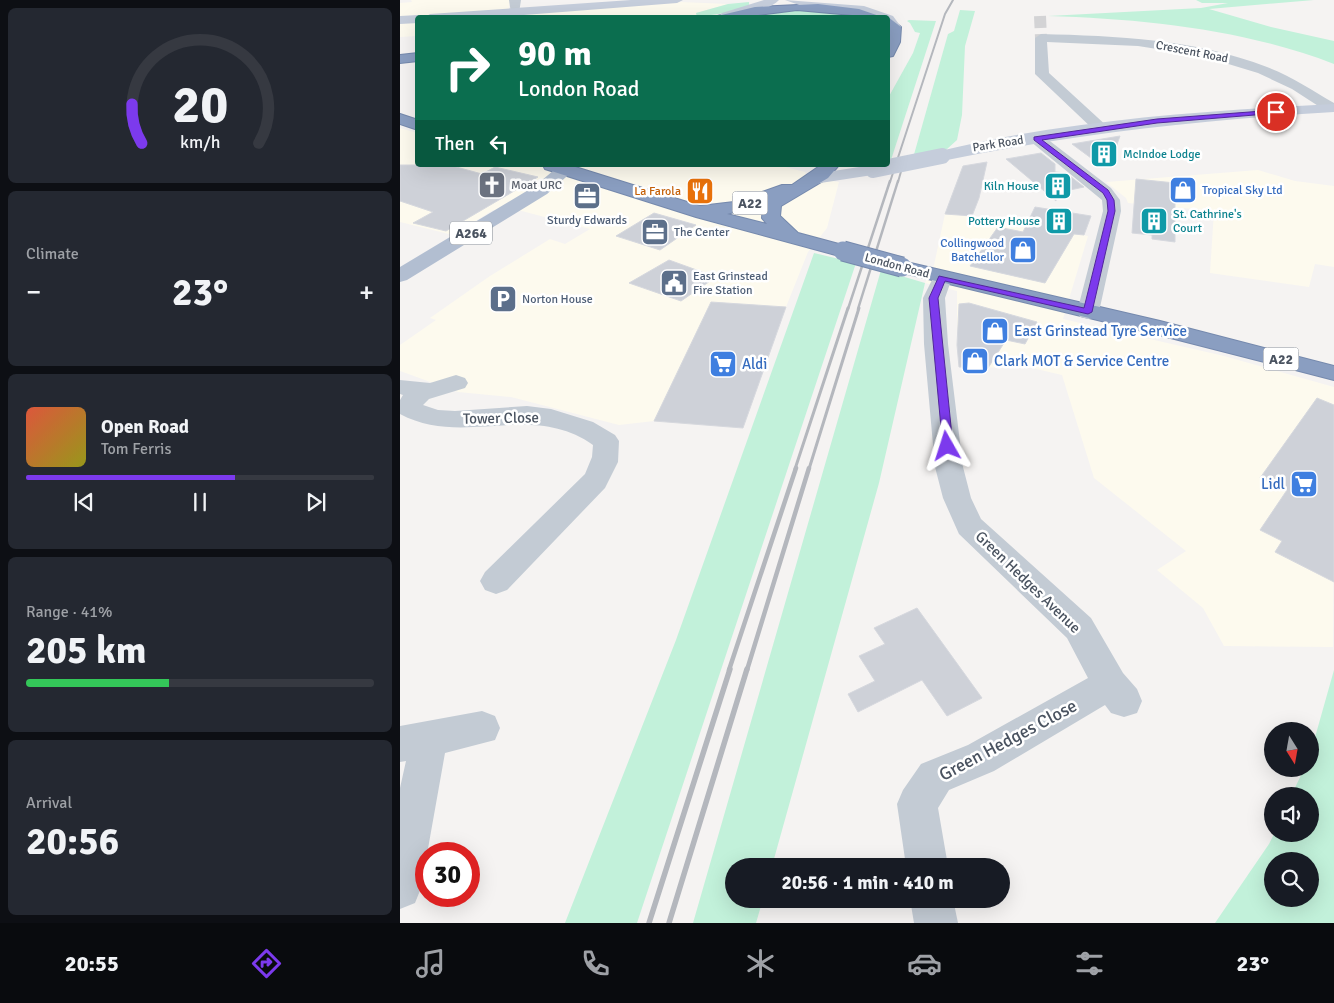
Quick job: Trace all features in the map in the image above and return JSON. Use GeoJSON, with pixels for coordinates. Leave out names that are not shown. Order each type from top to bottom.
{"type":"FeatureCollection","features":[{"type":"Feature","properties":{"kind":"highway"},"geometry":{"type":"LineString","coordinates":[[728,15],[763,10],[815,8],[848,11],[866,15]]}},
{"type":"Feature","properties":{"kind":"highway"},"geometry":{"type":"LineString","coordinates":[[890,49],[894,42],[891,24]]}},
{"type":"Feature","properties":{"kind":"highway"},"geometry":{"type":"LineString","coordinates":[[400,52],[415,51]]}},
{"type":"Feature","properties":{"kind":"highway"},"geometry":{"type":"LineString","coordinates":[[400,59],[415,57]]}},
{"type":"Feature","properties":{"kind":"highway"},"geometry":{"type":"LineString","coordinates":[[400,119],[415,124]]}},
{"type":"Feature","properties":{"kind":"highway","name":"London Road"},"geometry":{"type":"LineString","coordinates":[[559,167],[696,210],[942,278],[1088,312],[1334,374]]}},
{"type":"Feature","properties":{"kind":"highway","name":"A22"},"geometry":{"type":"LineString","coordinates":[[790,235],[771,218],[772,204],[828,167]]}},
{"type":"Feature","properties":{"kind":"highway","name":"A22"},"geometry":{"type":"LineString","coordinates":[[696,210],[728,209],[808,182]]}},
{"type":"Feature","properties":{"kind":"main road","name":"A264"},"geometry":{"type":"LineString","coordinates":[[541,190],[559,167]]}},
{"type":"Feature","properties":{"kind":"main road","name":"A264"},"geometry":{"type":"LineString","coordinates":[[400,276],[541,190],[575,181],[596,178]]}},
{"type":"Feature","properties":{"kind":"street"},"geometry":{"type":"LineString","coordinates":[[451,15],[515,6],[678,0]]}},
{"type":"Feature","properties":{"kind":"street"},"geometry":{"type":"LineString","coordinates":[[724,15],[753,4],[773,0]]}},
{"type":"Feature","properties":{"kind":"street"},"geometry":{"type":"LineString","coordinates":[[791,0],[802,3],[848,6],[881,15]]}},
{"type":"Feature","properties":{"kind":"street"},"geometry":{"type":"LineString","coordinates":[[400,20],[415,18]]}},
{"type":"Feature","properties":{"kind":"street","name":"Crescent Road"},"geometry":{"type":"LineString","coordinates":[[1100,128],[1042,74],[1041,38],[1150,44],[1231,60],[1293,83],[1333,108]]}},
{"type":"Feature","properties":{"kind":"street","name":"Park Road"},"geometry":{"type":"LineString","coordinates":[[890,167],[992,145],[1100,128],[1185,118],[1333,108]]}},
{"type":"Feature","properties":{"kind":"street"},"geometry":{"type":"LineString","coordinates":[[1036,138],[1105,192],[1111,200],[1112,211],[1088,312]]}},
{"type":"Feature","properties":{"kind":"street","name":"Park Road"},"geometry":{"type":"LineString","coordinates":[[808,182],[888,167]]}},
{"type":"Feature","properties":{"kind":"street","name":"Green Hedges Avenue"},"geometry":{"type":"LineString","coordinates":[[942,278],[934,298],[936,344],[949,467],[957,498],[970,526],[1079,628],[1117,693]]}},
{"type":"Feature","properties":{"kind":"street","name":"Tower Close"},"geometry":{"type":"LineString","coordinates":[[456,383],[434,391],[410,389],[412,401],[409,408],[419,416],[453,419],[541,415],[573,422],[594,432],[606,441],[608,452],[603,467],[595,481],[496,581]]}},
{"type":"Feature","properties":{"kind":"street","name":"Green Hedges Close"},"geometry":{"type":"LineString","coordinates":[[926,858],[917,804],[935,777],[981,758],[1117,693]]}},
{"type":"Feature","properties":{"kind":"street"},"geometry":{"type":"LineString","coordinates":[[400,888],[415,742],[482,728]]}},
{"type":"Feature","properties":{"kind":"street"},"geometry":{"type":"LineString","coordinates":[[934,908],[936,923]]}},
{"type":"Feature","properties":{"kind":"shaded area"},"geometry":{"type":"Polygon","coordinates":[[[411,0],[510,0],[508,13],[681,2],[728,4],[696,13],[696,15],[415,15],[415,36],[400,37],[400,3],[412,2],[411,0]]]}},
{"type":"Feature","properties":{"kind":"shaded area"},"geometry":{"type":"Polygon","coordinates":[[[400,128],[415,132],[415,167],[786,167],[805,172],[808,178],[839,182],[827,228],[808,252],[786,307],[743,428],[654,421],[619,425],[511,397],[458,392],[400,371],[400,345],[436,320],[430,318],[490,276],[550,239],[565,244],[590,229],[518,210],[493,210],[453,235],[400,222],[400,128]]]}},
{"type":"Feature","properties":{"kind":"shaded area"},"geometry":{"type":"Polygon","coordinates":[[[1258,170],[1295,181],[1334,186],[1334,267],[1315,264],[1309,287],[1210,273],[1214,211],[1128,203],[1126,198],[1106,182],[1258,170]]]}},
{"type":"Feature","properties":{"kind":"shaded area"},"geometry":{"type":"Polygon","coordinates":[[[945,214],[972,216],[1088,236],[1063,319],[1224,356],[1334,387],[1333,647],[1224,646],[1203,608],[1157,570],[1186,551],[1094,478],[1062,375],[1032,368],[959,367],[957,291],[925,283],[934,265],[945,214]]]}},
{"type":"Feature","properties":{"kind":"green space"},"geometry":{"type":"Polygon","coordinates":[[[1196,0],[1314,0],[1209,9],[1271,27],[1334,41],[1334,64],[1300,52],[1229,34],[1157,23],[1048,16],[1201,8],[1228,3],[1202,3],[1196,0]]]}},
{"type":"Feature","properties":{"kind":"green space"},"geometry":{"type":"Polygon","coordinates":[[[749,2],[749,5],[732,12],[696,15],[696,13],[728,4],[749,2]]]}},
{"type":"Feature","properties":{"kind":"green space"},"geometry":{"type":"Polygon","coordinates":[[[796,9],[855,15],[749,15],[796,9]]]}},
{"type":"Feature","properties":{"kind":"green space"},"geometry":{"type":"Polygon","coordinates":[[[960,10],[975,11],[965,46],[962,115],[957,140],[947,149],[913,158],[948,34],[954,31],[960,10]]]}},
{"type":"Feature","properties":{"kind":"green space"},"geometry":{"type":"Polygon","coordinates":[[[907,21],[936,21],[890,163],[890,94],[913,53],[920,33],[915,32],[907,21]]]}},
{"type":"Feature","properties":{"kind":"green space"},"geometry":{"type":"Polygon","coordinates":[[[814,253],[856,263],[637,923],[565,923],[676,640],[814,253]]]}},
{"type":"Feature","properties":{"kind":"green space"},"geometry":{"type":"Polygon","coordinates":[[[881,270],[925,283],[879,483],[774,858],[725,858],[725,908],[760,908],[756,923],[693,923],[881,270]]]}},
{"type":"Feature","properties":{"kind":"green space"},"geometry":{"type":"Polygon","coordinates":[[[1334,670],[1334,923],[1215,923],[1270,842],[1319,842],[1319,787],[1295,787],[1300,778],[1319,778],[1319,723],[1334,670]]]}},
{"type":"Feature","properties":{"kind":"building"},"geometry":{"type":"Polygon","coordinates":[[[1120,136],[1112,158],[1095,161],[1072,144],[1120,136]]]}},
{"type":"Feature","properties":{"kind":"building"},"geometry":{"type":"Polygon","coordinates":[[[1041,153],[1055,164],[1055,172],[1066,173],[1084,187],[1056,193],[1056,201],[1006,159],[1041,153]]]}},
{"type":"Feature","properties":{"kind":"building"},"geometry":{"type":"Polygon","coordinates":[[[987,162],[979,198],[972,216],[945,214],[963,166],[987,162]]]}},
{"type":"Feature","properties":{"kind":"building"},"geometry":{"type":"Polygon","coordinates":[[[400,165],[456,167],[482,174],[495,167],[538,177],[446,231],[413,223],[433,212],[400,201],[400,165]]]}},
{"type":"Feature","properties":{"kind":"building"},"geometry":{"type":"Polygon","coordinates":[[[1136,179],[1175,183],[1175,242],[1152,239],[1152,235],[1132,233],[1136,179]]]}},
{"type":"Feature","properties":{"kind":"building","name":"Collingwood Batchellor"},"geometry":{"type":"Polygon","coordinates":[[[1035,207],[1091,216],[1084,235],[1074,234],[1045,283],[970,266],[998,227],[1023,232],[1035,207]]]}},
{"type":"Feature","properties":{"kind":"building","name":"The Center"},"geometry":{"type":"Polygon","coordinates":[[[654,213],[696,225],[660,250],[616,236],[654,213]]]}},
{"type":"Feature","properties":{"kind":"building","name":"East Grinstead Fire Station"},"geometry":{"type":"Polygon","coordinates":[[[669,260],[716,277],[681,301],[629,283],[669,260]]]}},
{"type":"Feature","properties":{"kind":"building","name":"Aldi"},"geometry":{"type":"Polygon","coordinates":[[[711,302],[786,307],[743,428],[654,421],[711,302]]]}},
{"type":"Feature","properties":{"kind":"building","name":"East Grinstead Tyre Service"},"geometry":{"type":"Polygon","coordinates":[[[969,303],[1037,322],[1025,344],[1006,340],[988,368],[959,367],[957,345],[959,304],[969,303]]]}},
{"type":"Feature","properties":{"kind":"building","name":"Lidl"},"geometry":{"type":"Polygon","coordinates":[[[1317,398],[1334,405],[1334,582],[1275,552],[1282,541],[1260,530],[1287,490],[1260,478],[1317,398]]]}},
{"type":"Feature","properties":{"kind":"building"},"geometry":{"type":"Polygon","coordinates":[[[917,608],[982,698],[947,716],[922,680],[858,712],[848,694],[875,681],[859,656],[885,644],[874,628],[917,608]]]}},
{"type":"Feature","properties":{"kind":"tunnel"},"geometry":{"type":"LineString","coordinates":[[1040,16],[1041,38]]}},
{"type":"Feature","properties":{"kind":"railway"},"geometry":{"type":"LineString","coordinates":[[890,182],[945,14],[953,0]]}},
{"type":"Feature","properties":{"kind":"railway"},"geometry":{"type":"LineString","coordinates":[[898,182],[904,161]]}},
{"type":"Feature","properties":{"kind":"railway"},"geometry":{"type":"LineString","coordinates":[[848,309],[890,181]]}},
{"type":"Feature","properties":{"kind":"railway"},"geometry":{"type":"LineString","coordinates":[[858,309],[898,181]]}},
{"type":"Feature","properties":{"kind":"railway"},"geometry":{"type":"LineString","coordinates":[[795,469],[848,308]]}},
{"type":"Feature","properties":{"kind":"railway"},"geometry":{"type":"LineString","coordinates":[[809,469],[859,308]]}},
{"type":"Feature","properties":{"kind":"railway"},"geometry":{"type":"LineString","coordinates":[[729,670],[796,468]]}},
{"type":"Feature","properties":{"kind":"railway"},"geometry":{"type":"LineString","coordinates":[[747,670],[809,468]]}},
{"type":"Feature","properties":{"kind":"railway"},"geometry":{"type":"LineString","coordinates":[[649,923],[730,669]]}},
{"type":"Feature","properties":{"kind":"railway"},"geometry":{"type":"LineString","coordinates":[[669,923],[747,669]]}},
{"type":"Feature","properties":{"kind":"place","name":"McIndoe Lodge"},"geometry":{"type":"Point","coordinates":[1104,154]}},
{"type":"Feature","properties":{"kind":"place","name":"Moat URC"},"geometry":{"type":"Point","coordinates":[492,185]}},
{"type":"Feature","properties":{"kind":"place","name":"Kiln House"},"geometry":{"type":"Point","coordinates":[1058,186]}},
{"type":"Feature","properties":{"kind":"place","name":"Tropical Sky Ltd"},"geometry":{"type":"Point","coordinates":[1183,190]}},
{"type":"Feature","properties":{"kind":"place","name":"La Farola"},"geometry":{"type":"Point","coordinates":[700,191]}},
{"type":"Feature","properties":{"kind":"place","name":"Sturdy Edwards"},"geometry":{"type":"Point","coordinates":[587,196]}},
{"type":"Feature","properties":{"kind":"place","name":"Pottery House"},"geometry":{"type":"Point","coordinates":[1059,221]}},
{"type":"Feature","properties":{"kind":"place","name":"St. Cathrine's Court"},"geometry":{"type":"Point","coordinates":[1154,221]}},
{"type":"Feature","properties":{"kind":"place","name":"The Center"},"geometry":{"type":"Point","coordinates":[655,232]}},
{"type":"Feature","properties":{"kind":"place","name":"Collingwood Batchellor"},"geometry":{"type":"Point","coordinates":[1023,250]}},
{"type":"Feature","properties":{"kind":"place","name":"East Grinstead Fire Station"},"geometry":{"type":"Point","coordinates":[674,283]}},
{"type":"Feature","properties":{"kind":"place","name":"Norton House"},"geometry":{"type":"Point","coordinates":[503,299]}},
{"type":"Feature","properties":{"kind":"place","name":"East Grinstead Tyre Service"},"geometry":{"type":"Point","coordinates":[995,331]}},
{"type":"Feature","properties":{"kind":"place","name":"Clark MOT & Service Centre"},"geometry":{"type":"Point","coordinates":[975,361]}},
{"type":"Feature","properties":{"kind":"place","name":"Aldi"},"geometry":{"type":"Point","coordinates":[723,364]}},
{"type":"Feature","properties":{"kind":"place","name":"Lidl"},"geometry":{"type":"Point","coordinates":[1304,484]}},
{"type":"Feature","properties":{"kind":"route"},"geometry":{"type":"LineString","coordinates":[[947,446],[936,344],[934,298],[942,278],[1088,312],[1093,284],[1112,211],[1111,200],[1105,192],[1036,138],[1157,121],[1276,112]]}}]}
